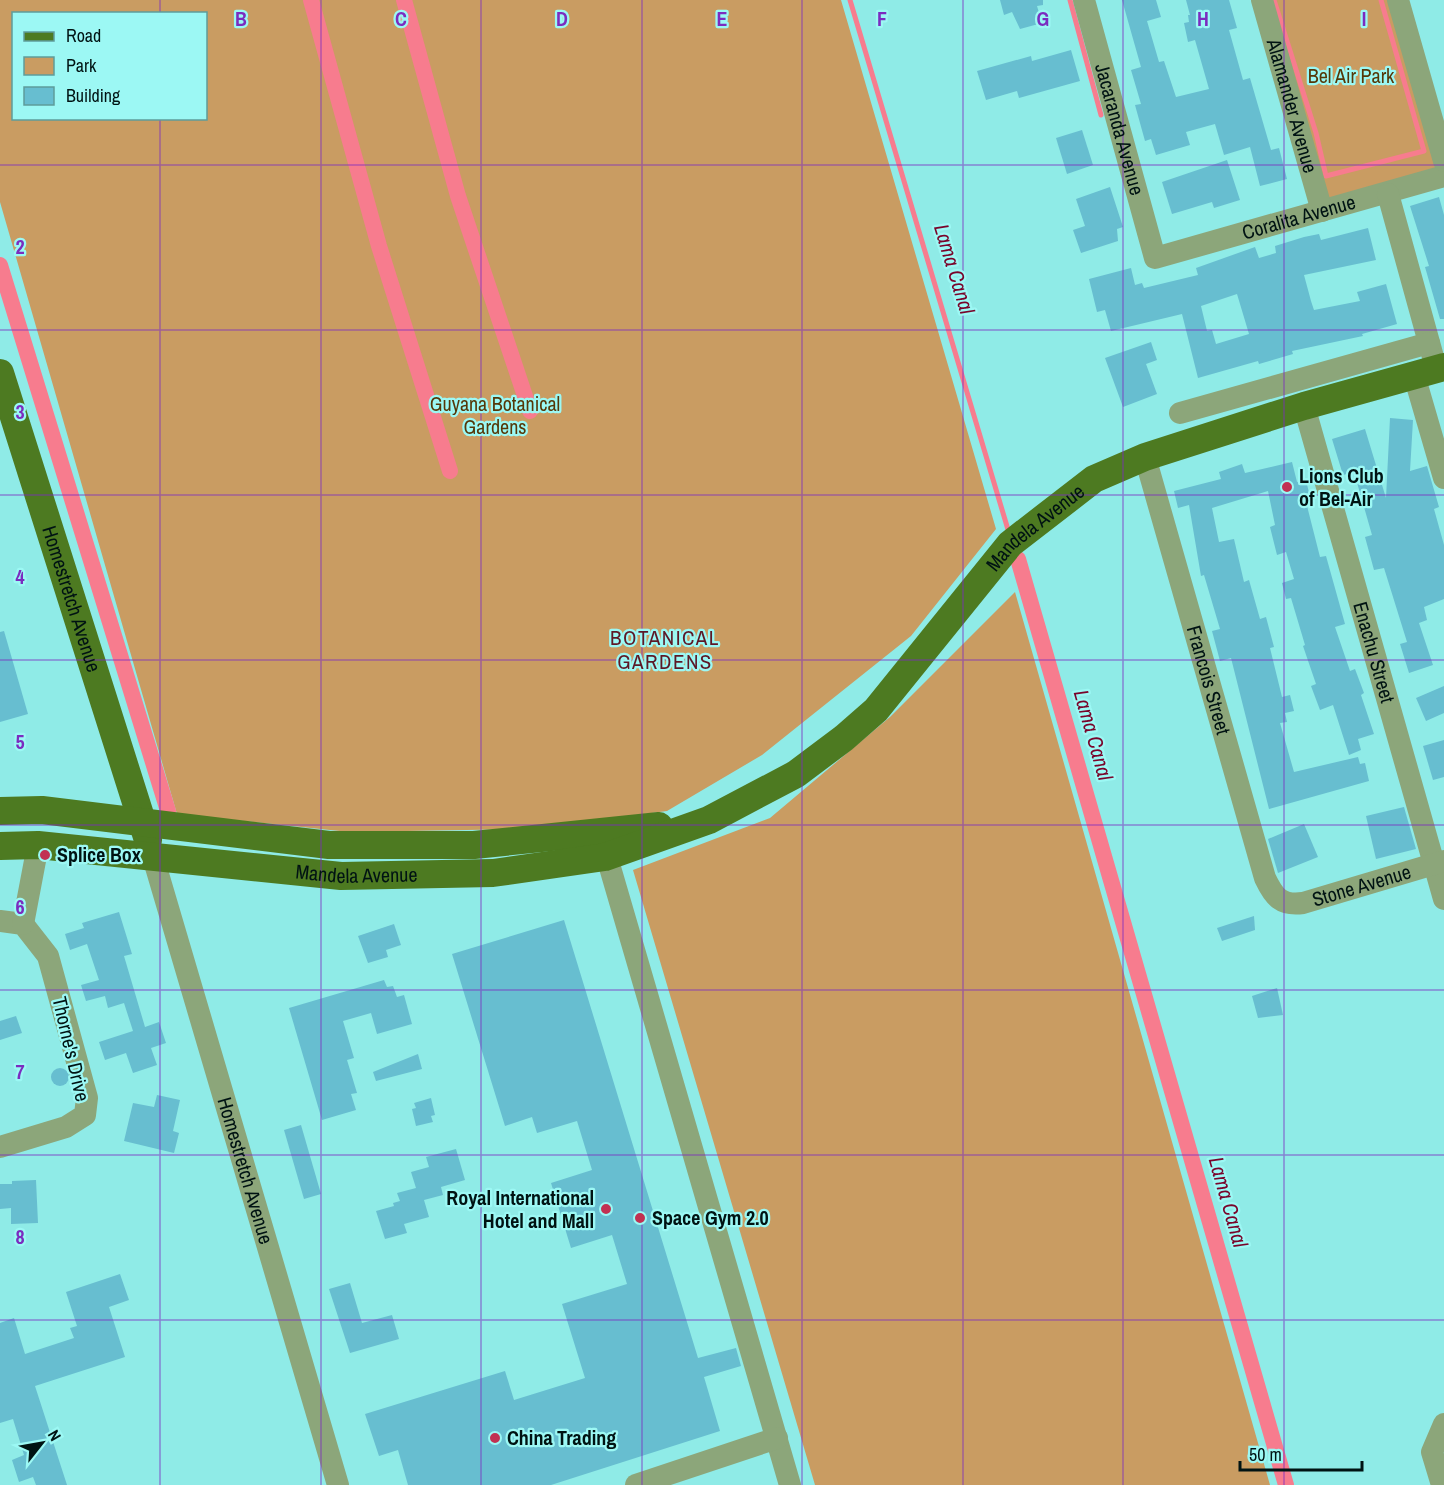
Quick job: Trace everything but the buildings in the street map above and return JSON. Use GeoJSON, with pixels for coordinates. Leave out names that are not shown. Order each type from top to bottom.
{"type":"FeatureCollection","features":[{"type":"Feature","properties":{"kind":"main road","name":"Mandela Avenue"},"geometry":{"type":"LineString","coordinates":[[0,846],[38,845],[341,876],[493,873],[709,820],[796,774],[876,710],[990,566],[1015,539],[1086,484],[1145,457],[1431,363]]}},
{"type":"Feature","properties":{"kind":"main road","name":"Homestretch Avenue"},"geometry":{"type":"LineString","coordinates":[[0,373],[153,857]]}},
{"type":"Feature","properties":{"kind":"main road","name":"Mandela Avenue"},"geometry":{"type":"LineString","coordinates":[[0,811],[42,810],[329,845],[603,845]]}},
{"type":"Feature","properties":{"kind":"street","name":"Jacaranda Avenue"},"geometry":{"type":"LineString","coordinates":[[1084,0],[1155,258]]}},
{"type":"Feature","properties":{"kind":"street","name":"Alamander Avenue"},"geometry":{"type":"LineString","coordinates":[[1262,0],[1322,211]]}},
{"type":"Feature","properties":{"kind":"street"},"geometry":{"type":"LineString","coordinates":[[1398,0],[1444,160]]}},
{"type":"Feature","properties":{"kind":"street","name":"Coralita Avenue"},"geometry":{"type":"LineString","coordinates":[[1155,258],[1388,194],[1444,176]]}},
{"type":"Feature","properties":{"kind":"street"},"geometry":{"type":"LineString","coordinates":[[1388,194],[1431,363],[1444,478]]}},
{"type":"Feature","properties":{"kind":"street"},"geometry":{"type":"LineString","coordinates":[[1180,413],[1431,363]]}},
{"type":"Feature","properties":{"kind":"street","name":"Enachu Street"},"geometry":{"type":"LineString","coordinates":[[1304,406],[1439,862],[1444,898]]}},
{"type":"Feature","properties":{"kind":"street","name":"Francois Street"},"geometry":{"type":"LineString","coordinates":[[1145,457],[1265,878],[1279,901]]}},
{"type":"Feature","properties":{"kind":"street"},"geometry":{"type":"LineString","coordinates":[[0,921],[23,924],[38,845]]}},
{"type":"Feature","properties":{"kind":"street"},"geometry":{"type":"LineString","coordinates":[[603,845],[790,1485]]}},
{"type":"Feature","properties":{"kind":"street","name":"Homestretch Avenue"},"geometry":{"type":"LineString","coordinates":[[153,857],[338,1485]]}},
{"type":"Feature","properties":{"kind":"street","name":"Stone Avenue"},"geometry":{"type":"LineString","coordinates":[[1279,901],[1291,904],[1303,903],[1439,862]]}},
{"type":"Feature","properties":{"kind":"street","name":"Thorne's Drive"},"geometry":{"type":"LineString","coordinates":[[0,1147],[66,1127],[85,1115],[87,1098],[48,956],[23,924]]}},
{"type":"Feature","properties":{"kind":"street"},"geometry":{"type":"LineString","coordinates":[[1442,1485],[1432,1452],[1444,1424]]}},
{"type":"Feature","properties":{"kind":"street"},"geometry":{"type":"LineString","coordinates":[[636,1485],[777,1438]]}},
{"type":"Feature","properties":{"kind":"green space","name":"Guyana Botanical Gardens"},"geometry":{"type":"Polygon","coordinates":[[[0,0],[841,0],[996,529],[911,636],[762,755],[667,811],[530,829],[349,832],[177,814],[0,202],[0,0]]]}},
{"type":"Feature","properties":{"kind":"green space","name":"Bel Air Park"},"geometry":{"type":"Polygon","coordinates":[[[1270,0],[1390,0],[1437,169],[1326,199],[1270,0]]]}},
{"type":"Feature","properties":{"kind":"green space"},"geometry":{"type":"Polygon","coordinates":[[[1015,592],[1270,1485],[815,1485],[633,870],[770,818],[890,717],[1015,592]]]}},
{"type":"Feature","properties":{"kind":"waterway"},"geometry":{"type":"LineString","coordinates":[[311,0],[379,246],[450,471]]}},
{"type":"Feature","properties":{"kind":"waterway"},"geometry":{"type":"LineString","coordinates":[[404,0],[458,196],[530,411]]}},
{"type":"Feature","properties":{"kind":"waterway","name":"Lama Canal"},"geometry":{"type":"LineString","coordinates":[[850,0],[1009,533]]}},
{"type":"Feature","properties":{"kind":"waterway"},"geometry":{"type":"LineString","coordinates":[[1070,0],[1101,115]]}},
{"type":"Feature","properties":{"kind":"waterway"},"geometry":{"type":"LineString","coordinates":[[1274,0],[1316,133],[1326,176],[1424,151],[1381,0]]}},
{"type":"Feature","properties":{"kind":"waterway"},"geometry":{"type":"LineString","coordinates":[[0,265],[168,811]]}},
{"type":"Feature","properties":{"kind":"waterway","name":"Lama Canal"},"geometry":{"type":"LineString","coordinates":[[1018,559],[1286,1485]]}},
{"type":"Feature","properties":{"kind":"place","name":"Lions Club of Bel-Air"},"geometry":{"type":"Point","coordinates":[1287,487]}},
{"type":"Feature","properties":{"kind":"place","name":"Splice Box"},"geometry":{"type":"Point","coordinates":[45,855]}},
{"type":"Feature","properties":{"kind":"place","name":"Royal International Hotel and Mall"},"geometry":{"type":"Point","coordinates":[606,1209]}},
{"type":"Feature","properties":{"kind":"place","name":"Space Gym 2.0"},"geometry":{"type":"Point","coordinates":[640,1218]}},
{"type":"Feature","properties":{"kind":"place","name":"China Trading"},"geometry":{"type":"Point","coordinates":[495,1438]}},
{"type":"Feature","properties":{"kind":"district","name":"BOTANICAL GARDENS"},"geometry":{"type":"Point","coordinates":[665,650]}}]}
